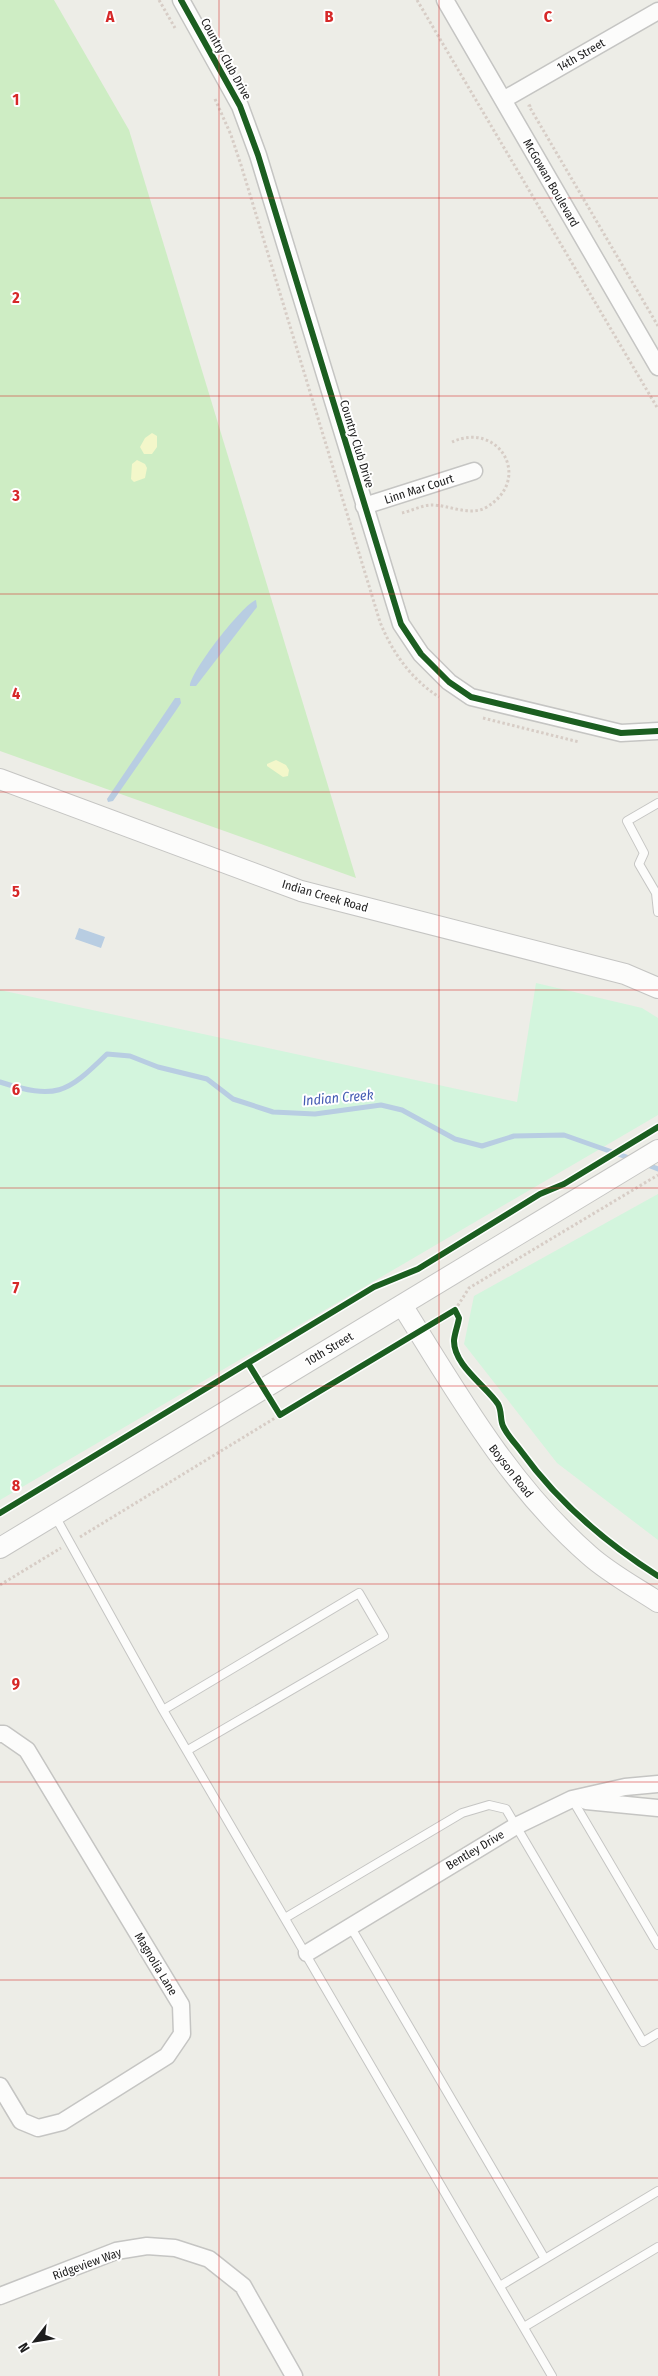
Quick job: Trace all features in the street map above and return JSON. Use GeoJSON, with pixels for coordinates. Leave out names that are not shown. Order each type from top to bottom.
{"type":"FeatureCollection","features":[{"type":"Feature","properties":{"kind":"street","name":"Country Club Drive"},"geometry":{"type":"LineString","coordinates":[[181,0],[240,106],[258,154],[401,624],[421,654],[449,682],[471,697],[621,734],[658,731]]}},
{"type":"Feature","properties":{"kind":"street","name":"McGowan Boulevard"},"geometry":{"type":"LineString","coordinates":[[445,0],[658,367]]}},
{"type":"Feature","properties":{"kind":"street","name":"14th Street"},"geometry":{"type":"LineString","coordinates":[[503,100],[658,11]]}},
{"type":"Feature","properties":{"kind":"street","name":"Linn Mar Court"},"geometry":{"type":"LineString","coordinates":[[364,506],[474,471]]}},
{"type":"Feature","properties":{"kind":"street","name":"Indian Creek Road"},"geometry":{"type":"LineString","coordinates":[[0,779],[301,891],[625,974],[658,988]]}},
{"type":"Feature","properties":{"kind":"street","name":"10th Street"},"geometry":{"type":"LineString","coordinates":[[0,1548],[658,1150]]}},
{"type":"Feature","properties":{"kind":"street","name":"Boyson Road"},"geometry":{"type":"LineString","coordinates":[[402,1305],[486,1440],[531,1497],[589,1555],[658,1602]]}},
{"type":"Feature","properties":{"kind":"street","name":"Magnolia Lane"},"geometry":{"type":"LineString","coordinates":[[0,1734],[4,1734],[27,1750],[181,2005],[182,2034],[168,2056],[62,2122],[38,2128],[21,2121],[0,2086]]}},
{"type":"Feature","properties":{"kind":"street","name":"Bentley Drive"},"geometry":{"type":"LineString","coordinates":[[307,1954],[516,1826],[572,1799],[625,1787],[658,1784]]}},
{"type":"Feature","properties":{"kind":"street"},"geometry":{"type":"LineString","coordinates":[[572,1799],[658,1808]]}},
{"type":"Feature","properties":{"kind":"street","name":"Ridgeview Way"},"geometry":{"type":"LineString","coordinates":[[0,2296],[116,2251],[148,2246],[175,2248],[209,2259],[243,2286],[294,2376]]}},
{"type":"Feature","properties":{"kind":"lane"},"geometry":{"type":"LineString","coordinates":[[658,804],[627,822],[644,853],[639,864],[656,893],[658,912]]}},
{"type":"Feature","properties":{"kind":"lane"},"geometry":{"type":"LineString","coordinates":[[55,1515],[163,1710],[552,2376]]}},
{"type":"Feature","properties":{"kind":"lane"},"geometry":{"type":"LineString","coordinates":[[163,1710],[359,1593],[384,1636],[188,1750]]}},
{"type":"Feature","properties":{"kind":"lane"},"geometry":{"type":"LineString","coordinates":[[572,1799],[658,1945]]}},
{"type":"Feature","properties":{"kind":"lane"},"geometry":{"type":"LineString","coordinates":[[285,1918],[462,1813],[489,1805],[506,1809],[643,2042],[658,2034]]}},
{"type":"Feature","properties":{"kind":"lane"},"geometry":{"type":"LineString","coordinates":[[350,1926],[545,2259]]}},
{"type":"Feature","properties":{"kind":"lane"},"geometry":{"type":"LineString","coordinates":[[500,2286],[658,2191]]}},
{"type":"Feature","properties":{"kind":"lane"},"geometry":{"type":"LineString","coordinates":[[524,2327],[658,2247]]}},
{"type":"Feature","properties":{"kind":"path"},"geometry":{"type":"LineString","coordinates":[[417,0],[658,409]]}},
{"type":"Feature","properties":{"kind":"path"},"geometry":{"type":"LineString","coordinates":[[537,101],[529,106],[658,326]]}},
{"type":"Feature","properties":{"kind":"path"},"geometry":{"type":"LineString","coordinates":[[394,516],[430,505],[472,512],[482,509],[503,494],[509,477],[508,464],[501,451],[486,439],[473,436],[462,437],[452,442]]}},
{"type":"Feature","properties":{"kind":"path"},"geometry":{"type":"LineString","coordinates":[[459,1318],[453,1312],[469,1288],[658,1175]]}},
{"type":"Feature","properties":{"kind":"path"},"geometry":{"type":"LineString","coordinates":[[264,1389],[280,1416]]}},
{"type":"Feature","properties":{"kind":"path"},"geometry":{"type":"LineString","coordinates":[[0,1585],[288,1410]]}},
{"type":"Feature","properties":{"kind":"shaded area"},"geometry":{"type":"Polygon","coordinates":[[[0,0],[54,0],[129,130],[356,878],[0,751],[0,0]]]}},
{"type":"Feature","properties":{"kind":"shaded area"},"geometry":{"type":"Polygon","coordinates":[[[536,983],[642,1008],[658,1018],[658,1115],[0,1500],[0,990],[517,1102],[536,983]]]}},
{"type":"Feature","properties":{"kind":"shaded area"},"geometry":{"type":"Polygon","coordinates":[[[658,1194],[658,1540],[557,1463],[464,1344],[474,1296],[658,1194]]]}},
{"type":"Feature","properties":{"kind":"sand"},"geometry":{"type":"Polygon","coordinates":[[[152,433],[157,436],[157,447],[152,454],[144,454],[140,447],[145,438],[152,433]]]}},
{"type":"Feature","properties":{"kind":"sand"},"geometry":{"type":"Polygon","coordinates":[[[137,460],[145,464],[147,468],[145,478],[134,482],[131,479],[132,464],[137,460]]]}},
{"type":"Feature","properties":{"kind":"sand"},"geometry":{"type":"Polygon","coordinates":[[[276,760],[286,765],[289,770],[288,776],[283,777],[267,766],[267,764],[276,760]]]}},
{"type":"Feature","properties":{"kind":"water"},"geometry":{"type":"Polygon","coordinates":[[[256,600],[257,607],[196,686],[190,686],[198,667],[218,639],[240,613],[256,600]]]}},
{"type":"Feature","properties":{"kind":"water"},"geometry":{"type":"Polygon","coordinates":[[[175,698],[180,698],[181,703],[113,801],[108,802],[107,799],[175,698]]]}},
{"type":"Feature","properties":{"kind":"water"},"geometry":{"type":"Polygon","coordinates":[[[79,928],[105,937],[101,948],[75,939],[79,928]]]}},
{"type":"Feature","properties":{"kind":"waterway","name":"Indian Creek"},"geometry":{"type":"LineString","coordinates":[[0,1082],[35,1091],[48,1092],[59,1090],[81,1078],[107,1054],[130,1056],[158,1067],[207,1079],[233,1099],[273,1112],[315,1114],[381,1105],[402,1110],[455,1139],[482,1146],[514,1136],[564,1135],[632,1159]]}},
{"type":"Feature","properties":{"kind":"waterway","name":"Indian Creek"},"geometry":{"type":"LineString","coordinates":[[645,1164],[658,1169]]}},
{"type":"Feature","properties":{"kind":"cycle path"},"geometry":{"type":"LineString","coordinates":[[181,0],[240,106],[258,155],[401,624],[421,654],[449,682],[471,697],[621,733],[658,731]]}},
{"type":"Feature","properties":{"kind":"cycle path"},"geometry":{"type":"LineString","coordinates":[[248,1363],[374,1287],[418,1269],[540,1194],[564,1184],[658,1127]]}},
{"type":"Feature","properties":{"kind":"cycle path"},"geometry":{"type":"LineString","coordinates":[[0,1513],[248,1363],[280,1415],[455,1310],[459,1318],[454,1340],[455,1349],[471,1375],[498,1404],[502,1424],[511,1439],[566,1504],[620,1550],[658,1576]]}}]}
